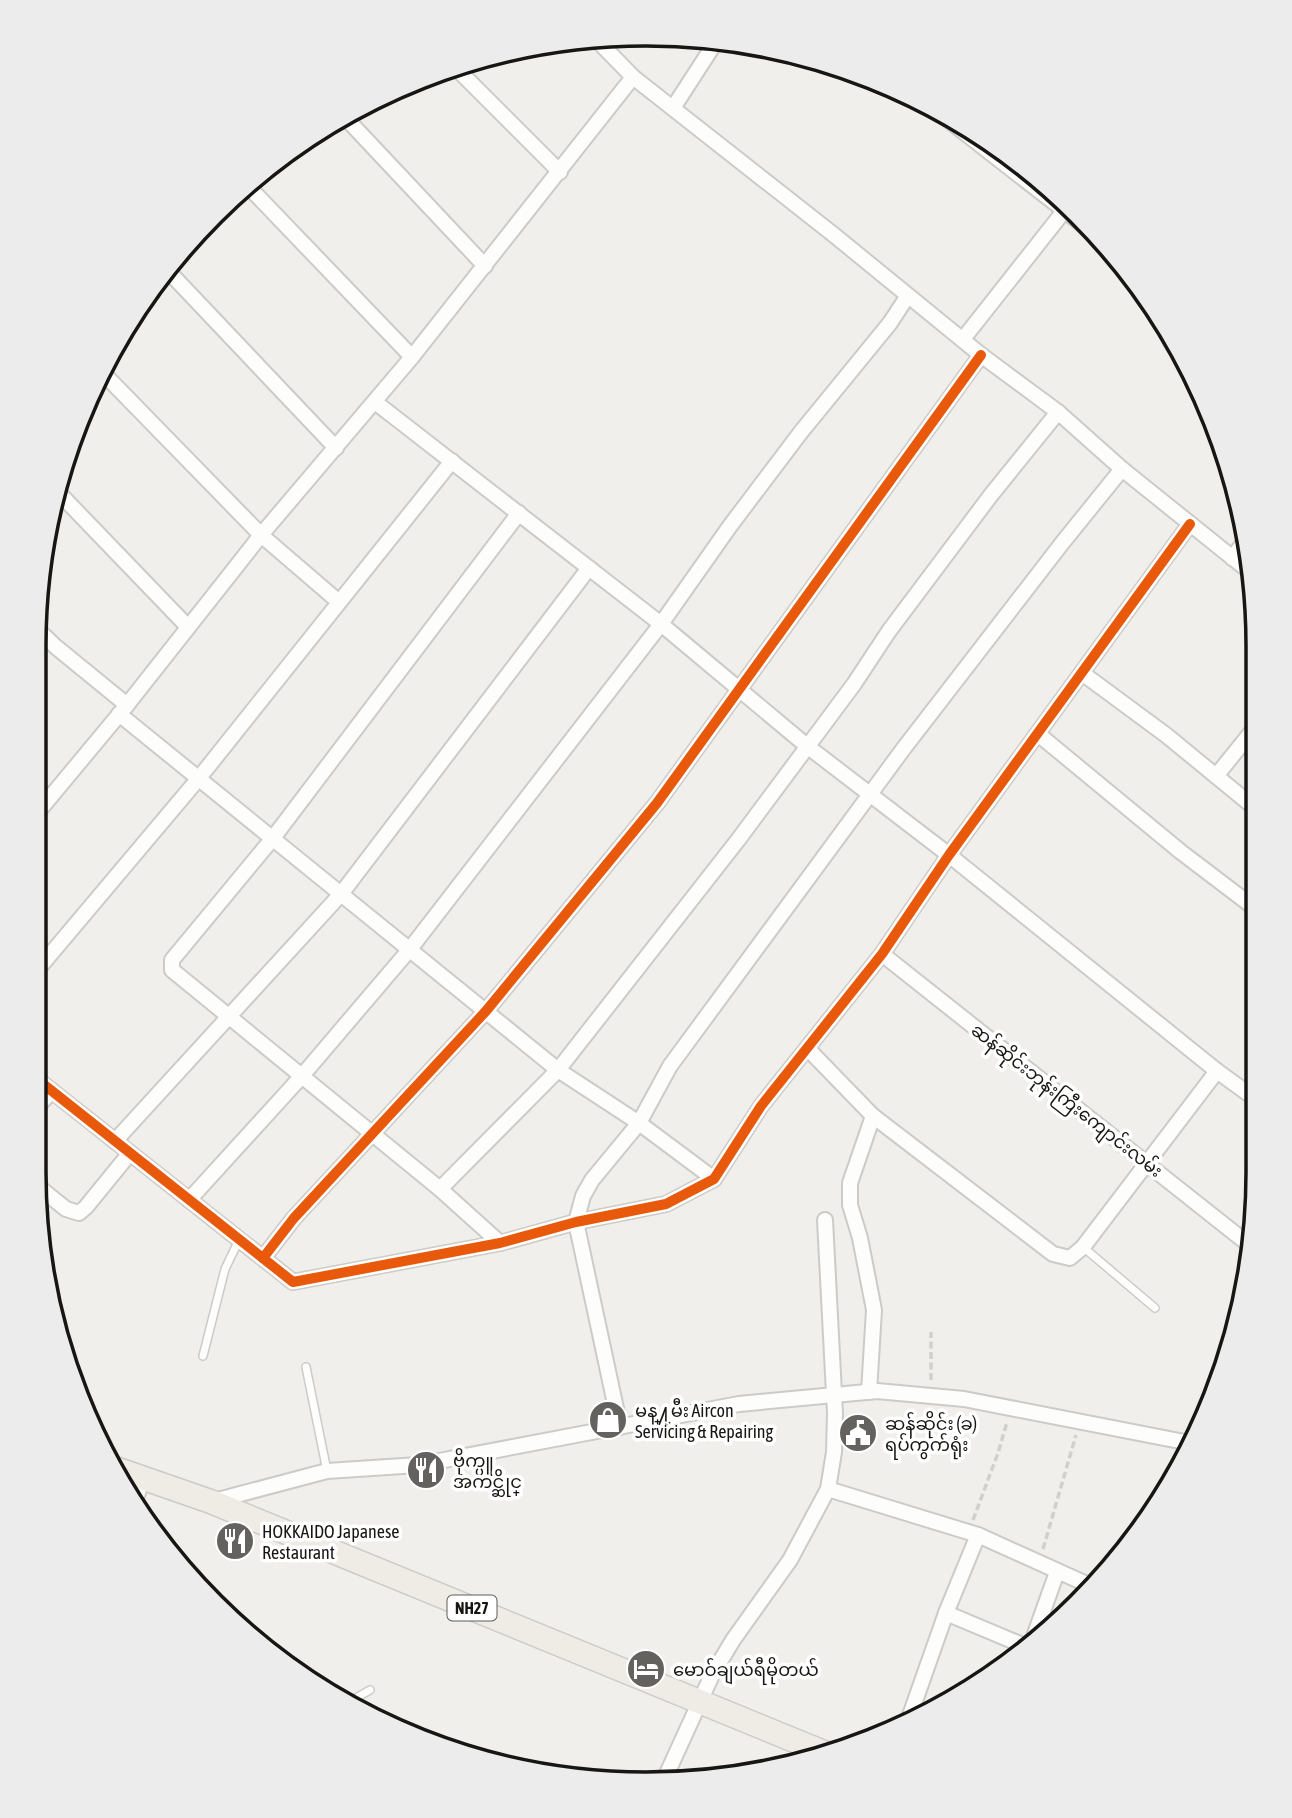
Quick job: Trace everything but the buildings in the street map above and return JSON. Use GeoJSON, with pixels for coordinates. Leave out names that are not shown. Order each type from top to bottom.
{"type":"FeatureCollection","features":[{"type":"Feature","properties":{"kind":"main road","name":"NH27"},"geometry":{"type":"LineString","coordinates":[[129,1475],[212,1502],[813,1748]]}},
{"type":"Feature","properties":{"kind":"street"},"geometry":{"type":"LineString","coordinates":[[605,47],[633,77],[834,235],[907,297],[1058,412],[1122,469],[1240,565]]}},
{"type":"Feature","properties":{"kind":"street"},"geometry":{"type":"LineString","coordinates":[[673,108],[711,50]]}},
{"type":"Feature","properties":{"kind":"street"},"geometry":{"type":"LineString","coordinates":[[462,74],[560,172]]}},
{"type":"Feature","properties":{"kind":"street"},"geometry":{"type":"LineString","coordinates":[[46,802],[261,535],[412,357],[633,77]]}},
{"type":"Feature","properties":{"kind":"street"},"geometry":{"type":"LineString","coordinates":[[351,123],[485,265]]}},
{"type":"Feature","properties":{"kind":"street"},"geometry":{"type":"LineString","coordinates":[[253,192],[412,357]]}},
{"type":"Feature","properties":{"kind":"street"},"geometry":{"type":"LineString","coordinates":[[963,339],[1062,213]]}},
{"type":"Feature","properties":{"kind":"street"},"geometry":{"type":"LineString","coordinates":[[173,276],[336,448]]}},
{"type":"Feature","properties":{"kind":"street"},"geometry":{"type":"LineString","coordinates":[[189,1200],[301,1077],[410,949],[661,624],[730,526],[801,432],[890,323],[907,297]]}},
{"type":"Feature","properties":{"kind":"street"},"geometry":{"type":"LineString","coordinates":[[263,1258],[294,1218],[486,1011],[657,803],[981,355]]}},
{"type":"Feature","properties":{"kind":"street"},"geometry":{"type":"LineString","coordinates":[[108,378],[261,535],[339,602]]}},
{"type":"Feature","properties":{"kind":"street"},"geometry":{"type":"LineString","coordinates":[[375,402],[661,624],[807,746],[950,855],[1246,1092]]}},
{"type":"Feature","properties":{"kind":"street"},"geometry":{"type":"LineString","coordinates":[[440,1189],[558,1070],[738,840],[854,684],[889,631],[991,495],[1058,412]]}},
{"type":"Feature","properties":{"kind":"street"},"geometry":{"type":"LineString","coordinates":[[46,960],[200,778],[452,461]]}},
{"type":"Feature","properties":{"kind":"street"},"geometry":{"type":"LineString","coordinates":[[620,1427],[576,1222],[583,1196],[639,1123],[670,1066],[870,794],[1122,469]]}},
{"type":"Feature","properties":{"kind":"street"},"geometry":{"type":"LineString","coordinates":[[64,498],[188,627]]}},
{"type":"Feature","properties":{"kind":"street"},"geometry":{"type":"LineString","coordinates":[[500,1242],[440,1189],[229,1018],[172,970],[170,965],[273,838],[519,513]]}},
{"type":"Feature","properties":{"kind":"street"},"geometry":{"type":"LineString","coordinates":[[46,1086],[293,1282],[500,1242],[576,1222],[666,1204],[714,1179],[761,1106],[882,954],[950,855],[1190,524]]}},
{"type":"Feature","properties":{"kind":"street"},"geometry":{"type":"LineString","coordinates":[[1232,558],[1238,550]]}},
{"type":"Feature","properties":{"kind":"street"},"geometry":{"type":"LineString","coordinates":[[115,1141],[341,894],[589,568]]}},
{"type":"Feature","properties":{"kind":"street"},"geometry":{"type":"LineString","coordinates":[[46,638],[200,778],[558,1070],[639,1123],[714,1179]]}},
{"type":"Feature","properties":{"kind":"street"},"geometry":{"type":"LineString","coordinates":[[1082,673],[1166,735],[1246,801]]}},
{"type":"Feature","properties":{"kind":"street"},"geometry":{"type":"LineString","coordinates":[[1038,734],[1181,852],[1246,901]]}},
{"type":"Feature","properties":{"kind":"street"},"geometry":{"type":"LineString","coordinates":[[1216,776],[1246,739]]}},
{"type":"Feature","properties":{"kind":"street","name":"ဆန်ဆိုင်းဘုန်းကြီးကျောင်းလမ်း"},"geometry":{"type":"LineString","coordinates":[[882,954],[1242,1239]]}},
{"type":"Feature","properties":{"kind":"street"},"geometry":{"type":"LineString","coordinates":[[808,1049],[873,1116],[1054,1254],[1070,1258],[1083,1247],[1217,1071]]}},
{"type":"Feature","properties":{"kind":"street"},"geometry":{"type":"LineString","coordinates":[[46,1097],[52,1091]]}},
{"type":"Feature","properties":{"kind":"street"},"geometry":{"type":"LineString","coordinates":[[869,1392],[874,1310],[860,1238],[850,1205],[850,1183],[873,1116]]}},
{"type":"Feature","properties":{"kind":"street"},"geometry":{"type":"LineString","coordinates":[[47,1193],[66,1209],[79,1213],[130,1153]]}},
{"type":"Feature","properties":{"kind":"street"},"geometry":{"type":"LineString","coordinates":[[667,1771],[712,1675],[733,1640],[790,1560],[828,1489],[834,1452],[834,1395],[825,1220]]}},
{"type":"Feature","properties":{"kind":"street"},"geometry":{"type":"LineString","coordinates":[[212,1502],[327,1471],[418,1465],[739,1404],[869,1392],[964,1399],[1183,1442]]}},
{"type":"Feature","properties":{"kind":"street"},"geometry":{"type":"LineString","coordinates":[[828,1489],[973,1533],[1084,1583]]}},
{"type":"Feature","properties":{"kind":"street"},"geometry":{"type":"LineString","coordinates":[[911,1711],[973,1533]]}},
{"type":"Feature","properties":{"kind":"street"},"geometry":{"type":"LineString","coordinates":[[1036,1628],[1057,1572]]}},
{"type":"Feature","properties":{"kind":"street"},"geometry":{"type":"LineString","coordinates":[[946,1613],[1019,1642]]}},
{"type":"Feature","properties":{"kind":"lane"},"geometry":{"type":"LineString","coordinates":[[203,1356],[225,1269],[239,1239]]}},
{"type":"Feature","properties":{"kind":"lane"},"geometry":{"type":"LineString","coordinates":[[1083,1247],[1155,1308]]}},
{"type":"Feature","properties":{"kind":"lane"},"geometry":{"type":"LineString","coordinates":[[306,1367],[327,1471]]}},
{"type":"Feature","properties":{"kind":"lane"},"geometry":{"type":"LineString","coordinates":[[356,1698],[370,1690]]}},
{"type":"Feature","properties":{"kind":"path"},"geometry":{"type":"LineString","coordinates":[[930,1396],[931,1332]]}},
{"type":"Feature","properties":{"kind":"path"},"geometry":{"type":"LineString","coordinates":[[973,1533],[1010,1408]]}},
{"type":"Feature","properties":{"kind":"path"},"geometry":{"type":"LineString","coordinates":[[1039,1561],[1080,1422]]}},
{"type":"Feature","properties":{"kind":"cycle path"},"geometry":{"type":"LineString","coordinates":[[263,1258],[294,1218],[486,1011],[657,803],[981,355]]}},
{"type":"Feature","properties":{"kind":"cycle path"},"geometry":{"type":"LineString","coordinates":[[46,1086],[293,1282],[500,1243],[576,1222],[666,1204],[714,1179],[761,1106],[882,954],[949,855],[1190,524]]}},
{"type":"Feature","properties":{"kind":"place","name":"မန္႔မီး Aircon Servicing & Repairing"},"geometry":{"type":"Point","coordinates":[608,1420]}},
{"type":"Feature","properties":{"kind":"place","name":"ဆန်ဆိုင်း (ခ) ရပ်ကွက်ရုံး"},"geometry":{"type":"Point","coordinates":[858,1433]}},
{"type":"Feature","properties":{"kind":"place","name":"ဗိုက္ပူ အကင္ဆိုင္"},"geometry":{"type":"Point","coordinates":[426,1470]}},
{"type":"Feature","properties":{"kind":"place","name":"HOKKAIDO Japanese Restaurant"},"geometry":{"type":"Point","coordinates":[235,1541]}},
{"type":"Feature","properties":{"kind":"place","name":"မောဝ်ချယ်ရီမိုတယ်"},"geometry":{"type":"Point","coordinates":[646,1669]}}]}
